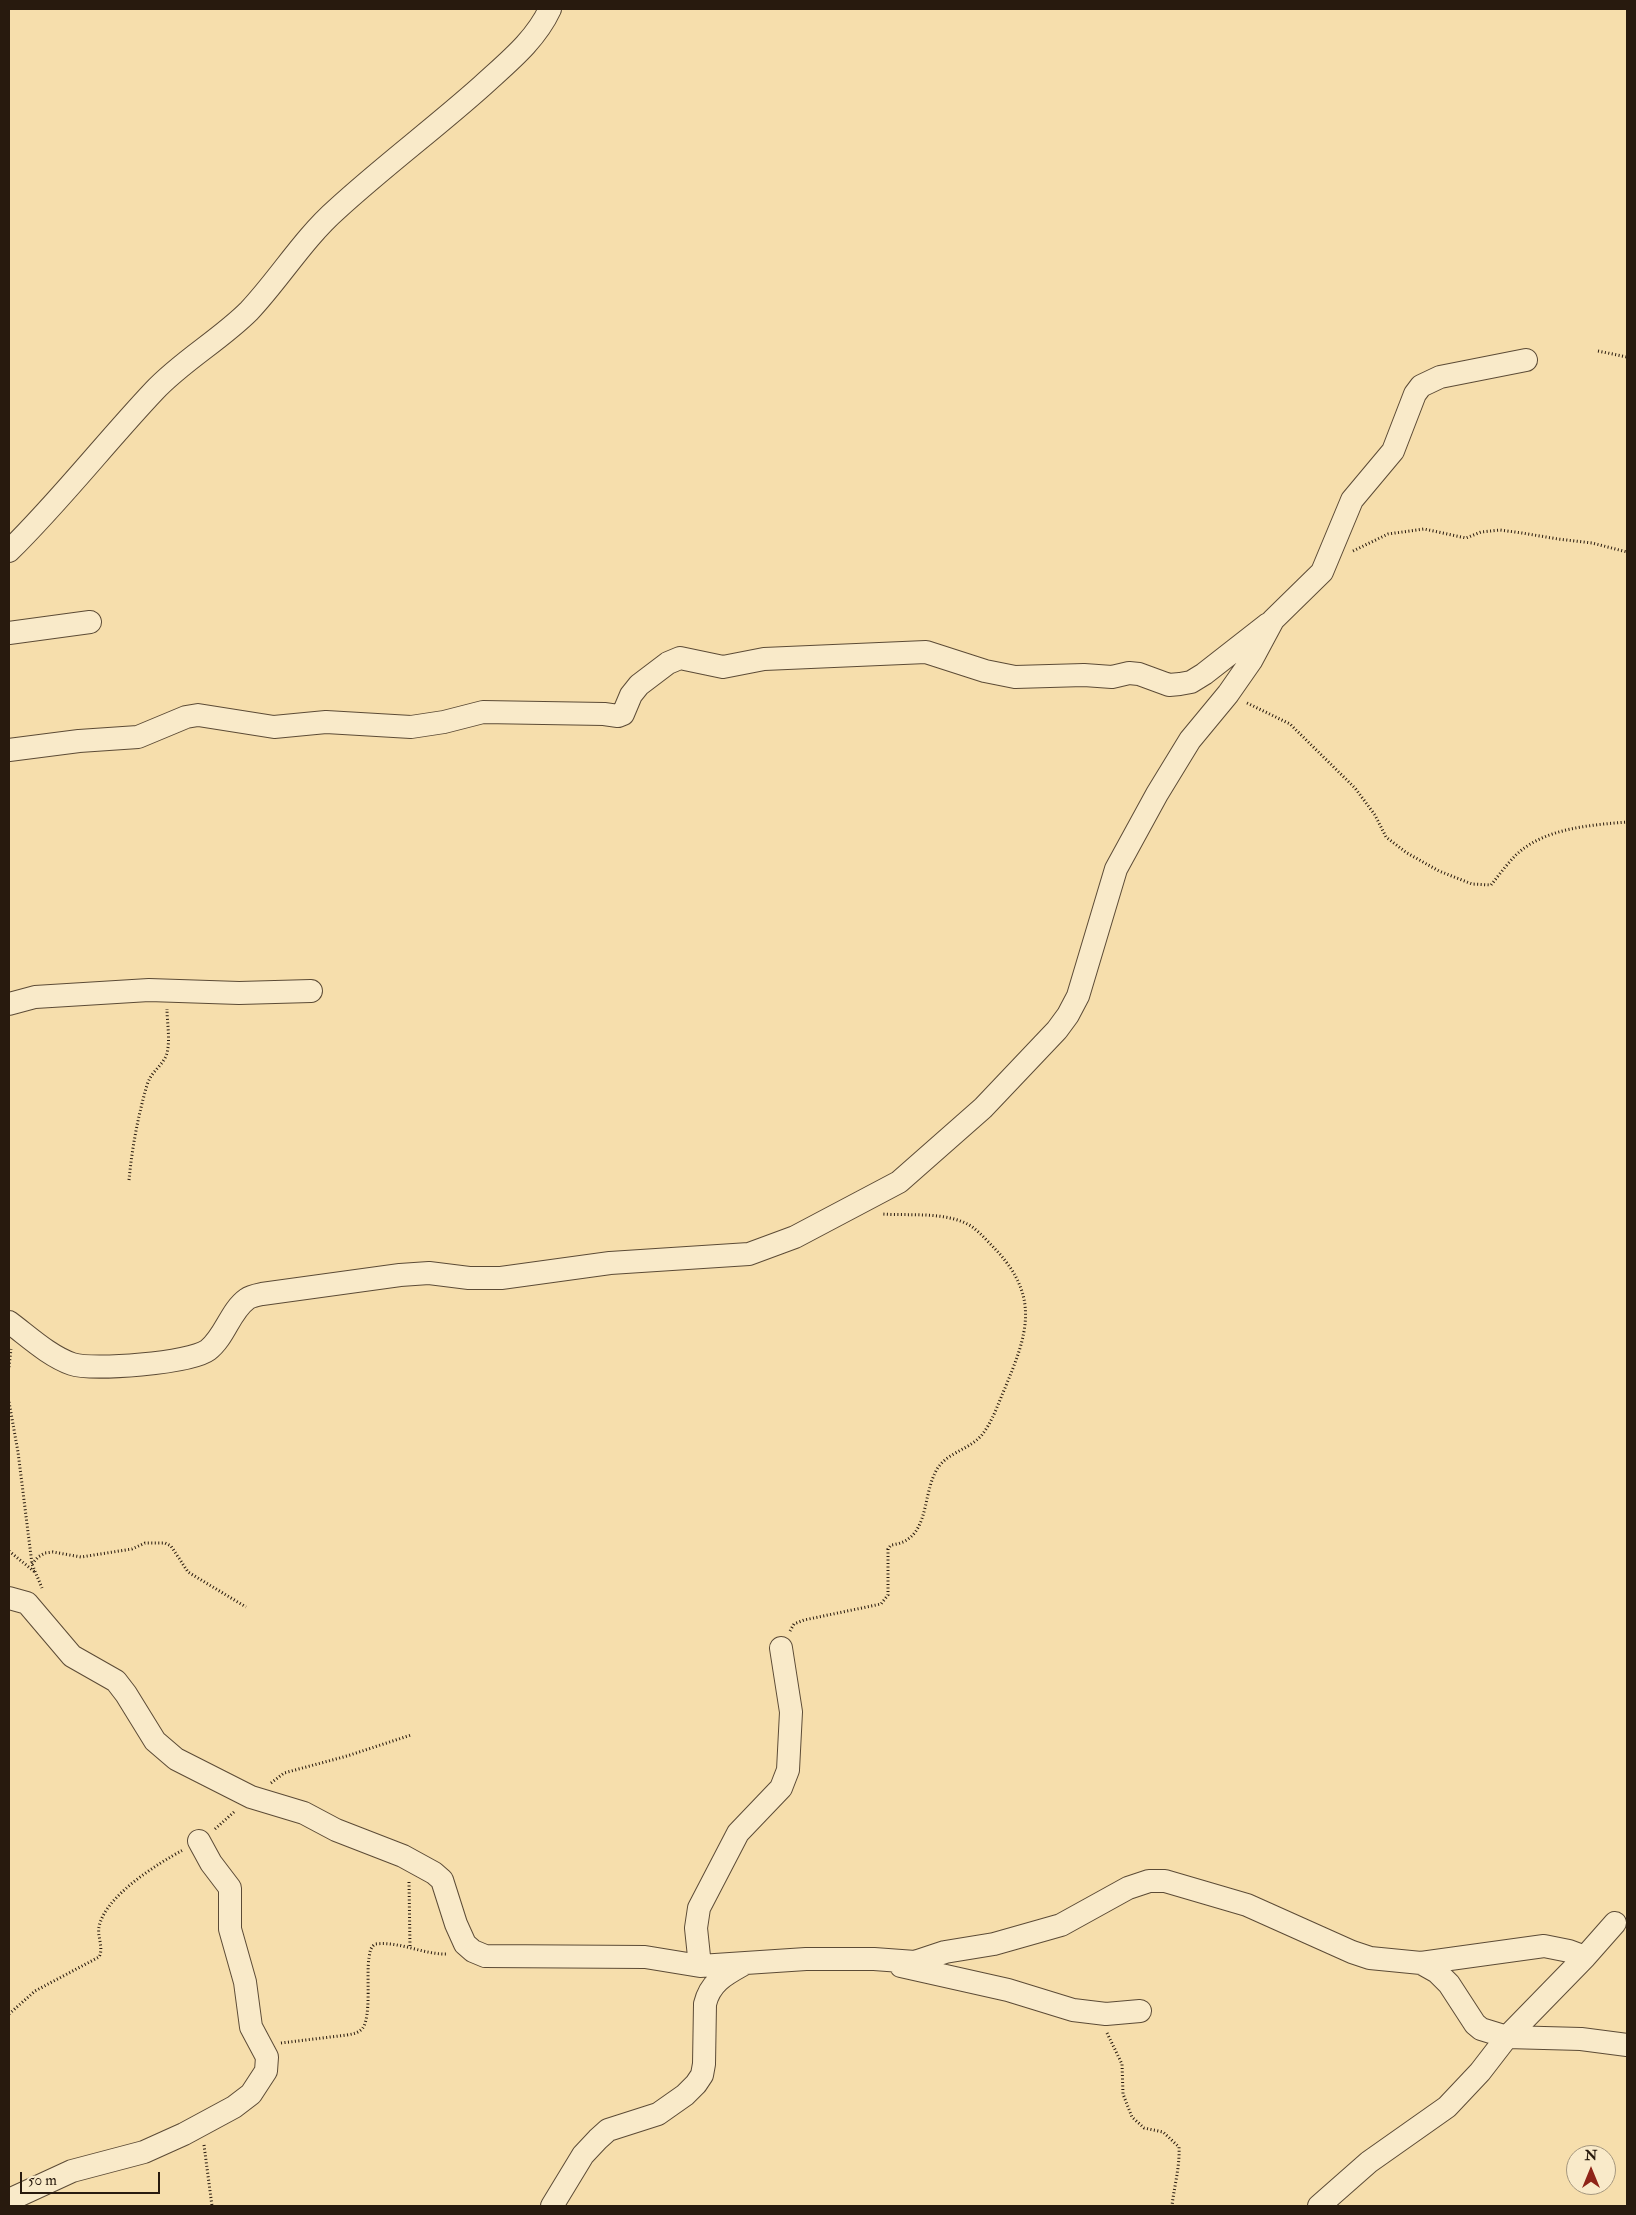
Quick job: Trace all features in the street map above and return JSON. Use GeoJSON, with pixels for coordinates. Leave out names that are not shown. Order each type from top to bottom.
{"type":"FeatureCollection","features":[{"type":"Feature","properties":{"kind":"street"},"geometry":{"type":"LineString","coordinates":[[9,551],[37,523],[156,389],[248,312],[279,277],[313,232],[337,208],[444,120],[528,44],[544,22],[550,9]]}},
{"type":"Feature","properties":{"kind":"street"},"geometry":{"type":"LineString","coordinates":[[9,750],[79,740],[138,737],[186,717],[198,715],[274,726],[326,722],[411,727],[444,722],[482,712],[497,711],[618,716],[623,714],[632,694],[639,685],[668,662],[680,658],[723,667],[764,659],[926,652],[985,671],[1016,677],[1084,675],[1112,677],[1129,673],[1139,674],[1169,685],[1191,682],[1273,620],[1322,572],[1352,500],[1393,451],[1415,394],[1422,386],[1440,377],[1526,360]]}},
{"type":"Feature","properties":{"kind":"street"},"geometry":{"type":"LineString","coordinates":[[9,1322],[62,1360],[75,1365],[88,1367],[156,1363],[198,1356],[208,1350],[244,1302],[248,1298],[262,1294],[400,1275],[429,1273],[469,1278],[501,1278],[610,1263],[749,1254],[795,1237],[899,1182],[983,1108],[1057,1030],[1068,1015],[1078,996],[1116,869],[1173,764],[1204,721],[1228,694],[1251,661],[1273,620]]}},
{"type":"Feature","properties":{"kind":"street"},"geometry":{"type":"LineString","coordinates":[[9,633],[90,622]]}},
{"type":"Feature","properties":{"kind":"street"},"geometry":{"type":"LineString","coordinates":[[9,1004],[36,997],[149,990],[239,994],[311,991]]}},
{"type":"Feature","properties":{"kind":"street"},"geometry":{"type":"LineString","coordinates":[[9,1598],[27,1602],[72,1656],[116,1681],[155,1741],[176,1759],[251,1797],[304,1813],[336,1830],[409,1859],[442,1880],[464,1944],[473,1951],[485,1956],[646,1957],[700,1966],[806,1959],[874,1959],[915,1962],[944,1952],[994,1944],[1061,1925],[1128,1888],[1149,1881],[1165,1881],[1247,1905],[1352,1952],[1370,1958],[1421,1963],[1544,1946],[1570,1951],[1585,1957]]}},
{"type":"Feature","properties":{"kind":"street"},"geometry":{"type":"LineString","coordinates":[[700,1966],[696,1928],[699,1908],[738,1833],[781,1788],[788,1770],[791,1712],[781,1648]]}},
{"type":"Feature","properties":{"kind":"street"},"geometry":{"type":"LineString","coordinates":[[9,2200],[72,2171],[144,2152],[202,2124],[234,2107],[251,2094],[266,2071],[267,2057],[251,2027],[245,1982],[230,1929],[230,1888],[211,1863],[199,1841]]}},
{"type":"Feature","properties":{"kind":"street"},"geometry":{"type":"LineString","coordinates":[[1319,2206],[1369,2162],[1447,2106],[1480,2072],[1507,2037],[1615,1924]]}},
{"type":"Feature","properties":{"kind":"street"},"geometry":{"type":"LineString","coordinates":[[874,1959],[914,1970],[1008,1990],[1050,2004],[1091,2013],[1106,2014],[1140,2011]]}},
{"type":"Feature","properties":{"kind":"street"},"geometry":{"type":"LineString","coordinates":[[552,2206],[583,2155],[598,2138],[608,2130],[658,2114],[685,2095],[696,2084],[702,2074],[704,2064],[705,2004],[707,1996],[713,1986],[723,1976],[747,1963]]}},
{"type":"Feature","properties":{"kind":"street"},"geometry":{"type":"LineString","coordinates":[[1421,1963],[1437,1972],[1450,1984],[1475,2024],[1482,2028],[1507,2037],[1581,2039],[1627,2045]]}},
{"type":"Feature","properties":{"kind":"path"},"geometry":{"type":"LineString","coordinates":[[1598,350],[1627,357]]}},
{"type":"Feature","properties":{"kind":"path"},"geometry":{"type":"LineString","coordinates":[[1351,552],[1359,546],[1388,534],[1424,529],[1466,538],[1481,532],[1500,530],[1558,540],[1592,543],[1627,552]]}},
{"type":"Feature","properties":{"kind":"path"},"geometry":{"type":"LineString","coordinates":[[1228,694],[1290,724],[1355,788],[1375,815],[1386,838],[1407,853],[1439,871],[1472,884],[1491,885],[1517,854],[1541,839],[1583,828],[1627,822]]}},
{"type":"Feature","properties":{"kind":"path"},"geometry":{"type":"LineString","coordinates":[[129,1180],[133,1143],[147,1083],[151,1073],[164,1059],[168,1050],[167,991]]}},
{"type":"Feature","properties":{"kind":"path"},"geometry":{"type":"LineString","coordinates":[[781,1648],[794,1624],[804,1620],[881,1604],[888,1595],[888,1549],[891,1545],[898,1544],[912,1537],[918,1529],[935,1473],[944,1459],[981,1436],[994,1413],[1009,1378],[1026,1324],[1027,1307],[1023,1290],[1010,1266],[990,1243],[971,1226],[950,1218],[844,1212]]}},
{"type":"Feature","properties":{"kind":"path"},"geometry":{"type":"LineString","coordinates":[[9,1402],[18,1452],[32,1564],[43,1594]]}},
{"type":"Feature","properties":{"kind":"path"},"geometry":{"type":"LineString","coordinates":[[32,1564],[45,1553],[81,1556],[132,1549],[145,1543],[165,1542],[171,1546],[188,1572],[246,1607]]}},
{"type":"Feature","properties":{"kind":"path"},"geometry":{"type":"LineString","coordinates":[[9,1551],[36,1573]]}},
{"type":"Feature","properties":{"kind":"path"},"geometry":{"type":"LineString","coordinates":[[9,2014],[36,1991],[100,1957],[99,1928],[104,1915],[119,1895],[159,1864],[207,1836],[251,1797],[284,1773],[411,1735]]}},
{"type":"Feature","properties":{"kind":"path"},"geometry":{"type":"LineString","coordinates":[[409,1859],[410,1947]]}},
{"type":"Feature","properties":{"kind":"path"},"geometry":{"type":"LineString","coordinates":[[267,2057],[271,2048],[290,2041],[358,2033],[363,2028],[367,2018],[367,1972],[372,1946],[380,1943],[410,1947],[441,1955],[466,1953],[485,1956]]}},
{"type":"Feature","properties":{"kind":"path"},"geometry":{"type":"LineString","coordinates":[[1091,2013],[1108,2034],[1118,2053],[1122,2064],[1124,2099],[1132,2117],[1144,2128],[1162,2132],[1179,2147],[1180,2159],[1175,2177],[1172,2206]]}},
{"type":"Feature","properties":{"kind":"path"},"geometry":{"type":"LineString","coordinates":[[202,2124],[212,2206]]}}]}
